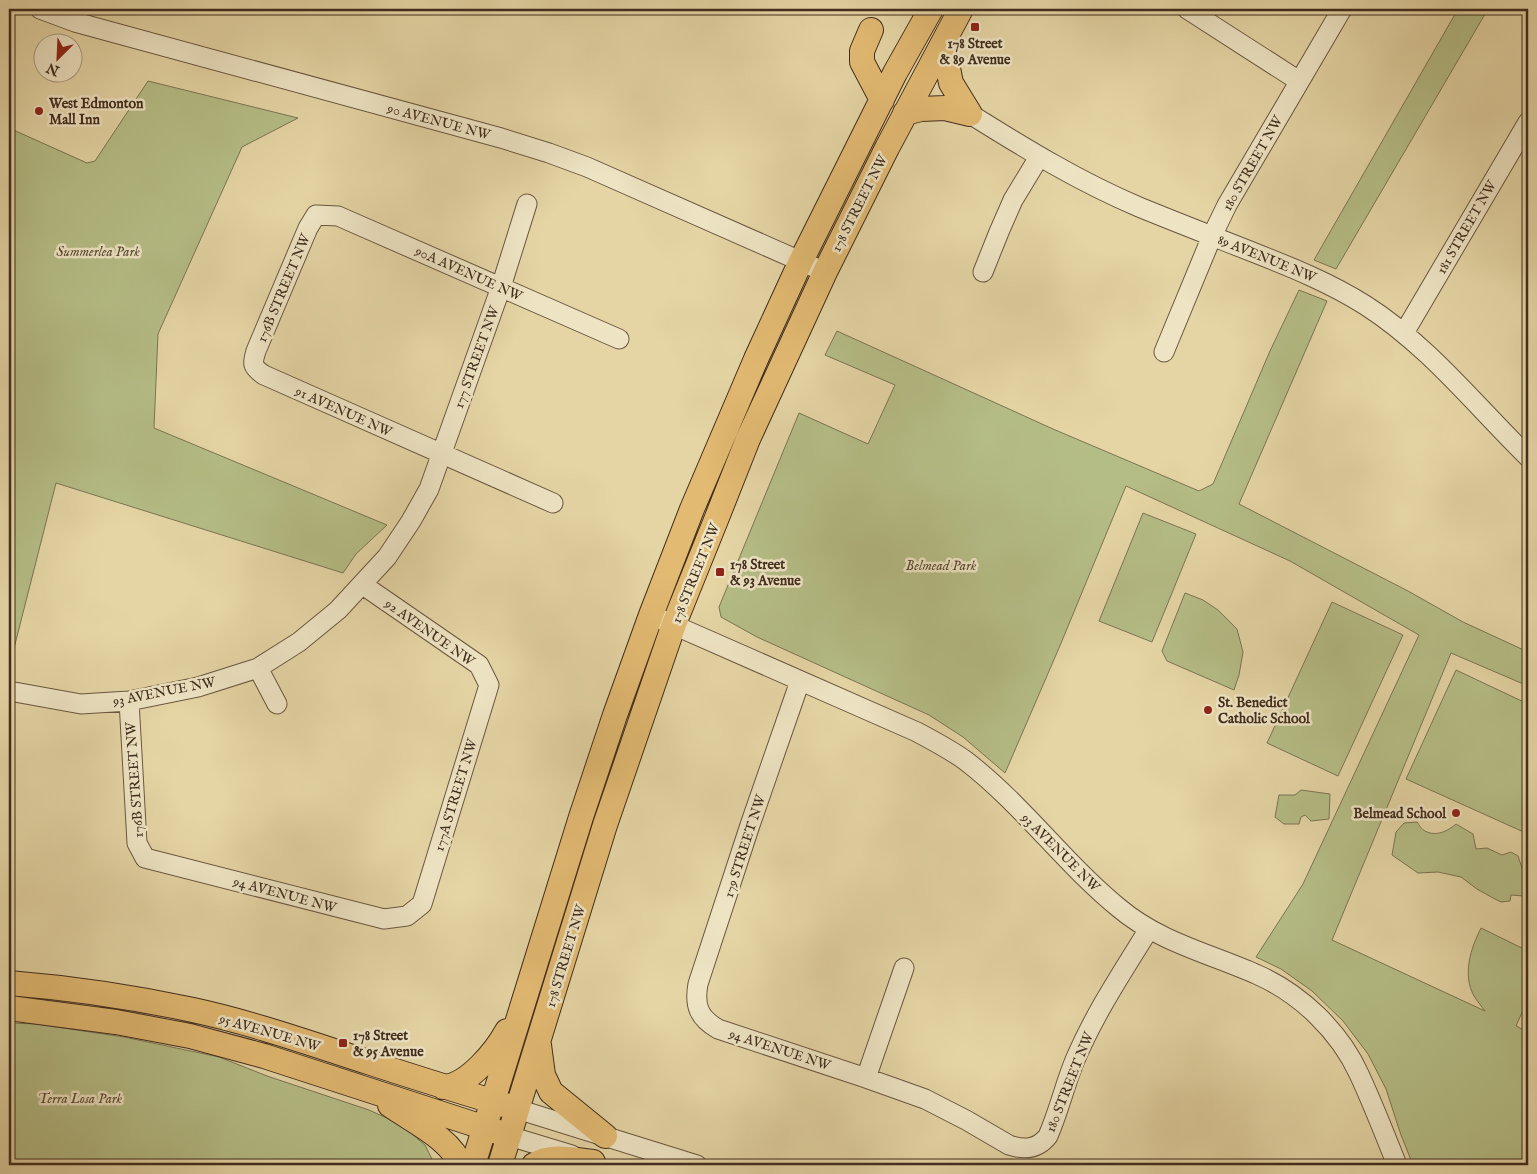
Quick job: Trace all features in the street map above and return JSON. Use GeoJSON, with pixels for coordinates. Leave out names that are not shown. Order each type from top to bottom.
{"type":"FeatureCollection","features":[{"type":"Feature","properties":{"kind":"main road","name":"178 STREET NW"},"geometry":{"type":"LineString","coordinates":[[473,1165],[581,817],[615,715],[689,518],[725,430],[801,261],[895,73],[932,9]]}},
{"type":"Feature","properties":{"kind":"main road","name":"178 STREET NW"},"geometry":{"type":"LineString","coordinates":[[500,1165],[605,825],[674,624],[748,439],[825,272],[905,113],[961,9]]}},
{"type":"Feature","properties":{"kind":"main road"},"geometry":{"type":"LineString","coordinates":[[871,30],[862,51],[862,62],[882,100]]}},
{"type":"Feature","properties":{"kind":"main road"},"geometry":{"type":"LineString","coordinates":[[943,43],[951,83],[970,114]]}},
{"type":"Feature","properties":{"kind":"main road"},"geometry":{"type":"LineString","coordinates":[[905,113],[921,109],[945,108],[970,114]]}},
{"type":"Feature","properties":{"kind":"main road","name":"95 AVENUE NW"},"geometry":{"type":"LineString","coordinates":[[9,983],[58,987],[193,1010],[274,1031],[517,1109]]}},
{"type":"Feature","properties":{"kind":"main road","name":"95 AVENUE NW"},"geometry":{"type":"LineString","coordinates":[[9,1008],[53,1012],[190,1036],[264,1056],[509,1136]]}},
{"type":"Feature","properties":{"kind":"main road"},"geometry":{"type":"LineString","coordinates":[[444,1087],[460,1082],[481,1065],[496,1049],[521,1008]]}},
{"type":"Feature","properties":{"kind":"main road"},"geometry":{"type":"LineString","coordinates":[[539,1040],[542,1070],[551,1092],[605,1136]]}},
{"type":"Feature","properties":{"kind":"main road"},"geometry":{"type":"LineString","coordinates":[[368,1090],[450,1148],[456,1154],[460,1165]]}},
{"type":"Feature","properties":{"kind":"main road"},"geometry":{"type":"LineString","coordinates":[[534,1165],[556,1158],[598,1164]]}},
{"type":"Feature","properties":{"kind":"street","name":"90 AVENUE NW"},"geometry":{"type":"LineString","coordinates":[[40,9],[75,22],[501,138],[549,153],[587,167],[825,272]]}},
{"type":"Feature","properties":{"kind":"street"},"geometry":{"type":"LineString","coordinates":[[1187,9],[1299,81]]}},
{"type":"Feature","properties":{"kind":"street","name":"180 STREET NW"},"geometry":{"type":"LineString","coordinates":[[1164,352],[1212,236],[1227,205],[1342,9]]}},
{"type":"Feature","properties":{"kind":"street","name":"89 AVENUE NW"},"geometry":{"type":"LineString","coordinates":[[970,114],[1039,157],[1111,195],[1321,280],[1366,306],[1404,333],[1433,359],[1528,457]]}},
{"type":"Feature","properties":{"kind":"street","name":"181 STREET NW"},"geometry":{"type":"LineString","coordinates":[[1404,333],[1528,122]]}},
{"type":"Feature","properties":{"kind":"street"},"geometry":{"type":"LineString","coordinates":[[983,272],[1010,208],[1039,157]]}},
{"type":"Feature","properties":{"kind":"street","name":"177 STREET NW"},"geometry":{"type":"LineString","coordinates":[[258,668],[299,642],[338,610],[387,557],[411,521],[429,488],[501,287],[527,204]]}},
{"type":"Feature","properties":{"kind":"street","name":"90A AVENUE NW"},"geometry":{"type":"LineString","coordinates":[[316,215],[338,216],[619,339]]}},
{"type":"Feature","properties":{"kind":"street","name":"176B STREET NW"},"geometry":{"type":"LineString","coordinates":[[253,362],[308,228],[316,215]]}},
{"type":"Feature","properties":{"kind":"street","name":"91 AVENUE NW"},"geometry":{"type":"LineString","coordinates":[[253,362],[255,369],[264,375],[441,454]]}},
{"type":"Feature","properties":{"kind":"street"},"geometry":{"type":"LineString","coordinates":[[441,454],[553,503]]}},
{"type":"Feature","properties":{"kind":"street","name":"92 AVENUE NW"},"geometry":{"type":"LineString","coordinates":[[363,585],[479,665],[489,685]]}},
{"type":"Feature","properties":{"kind":"street","name":"93 AVENUE NW"},"geometry":{"type":"LineString","coordinates":[[651,615],[917,732],[965,760],[1121,910],[1150,929],[1177,943],[1259,976],[1293,996],[1321,1020],[1343,1046],[1359,1073],[1397,1165]]}},
{"type":"Feature","properties":{"kind":"street"},"geometry":{"type":"LineString","coordinates":[[258,668],[277,704]]}},
{"type":"Feature","properties":{"kind":"street","name":"93 AVENUE NW"},"geometry":{"type":"LineString","coordinates":[[9,691],[81,704],[129,700],[198,687],[258,668]]}},
{"type":"Feature","properties":{"kind":"street","name":"179 STREET NW"},"geometry":{"type":"LineString","coordinates":[[700,1012],[697,998],[698,984],[750,824],[800,681]]}},
{"type":"Feature","properties":{"kind":"street","name":"177A STREET NW"},"geometry":{"type":"LineString","coordinates":[[422,904],[489,685]]}},
{"type":"Feature","properties":{"kind":"street","name":"176B STREET NW"},"geometry":{"type":"LineString","coordinates":[[129,700],[137,843],[145,858]]}},
{"type":"Feature","properties":{"kind":"street","name":"94 AVENUE NW"},"geometry":{"type":"LineString","coordinates":[[145,858],[384,919],[406,916],[422,904]]}},
{"type":"Feature","properties":{"kind":"street","name":"180 STREET NW"},"geometry":{"type":"LineString","coordinates":[[1027,1149],[1042,1143],[1048,1136],[1081,1046],[1106,998],[1150,929]]}},
{"type":"Feature","properties":{"kind":"street"},"geometry":{"type":"LineString","coordinates":[[866,1078],[904,968]]}},
{"type":"Feature","properties":{"kind":"street","name":"94 AVENUE NW"},"geometry":{"type":"LineString","coordinates":[[700,1012],[710,1024],[718,1029],[898,1089],[945,1109],[1009,1145],[1027,1149]]}},
{"type":"Feature","properties":{"kind":"street","name":"95 AVENUE NW"},"geometry":{"type":"LineString","coordinates":[[517,1109],[697,1165]]}},
{"type":"Feature","properties":{"kind":"street","name":"95 AVENUE NW"},"geometry":{"type":"LineString","coordinates":[[509,1136],[598,1164]]}},
{"type":"Feature","properties":{"kind":"green space"},"geometry":{"type":"Polygon","coordinates":[[[1458,9],[1488,9],[1336,269],[1314,260],[1458,9]]]}},
{"type":"Feature","properties":{"kind":"green space","name":"Summerlea Park"},"geometry":{"type":"Polygon","coordinates":[[[148,81],[298,118],[242,147],[158,334],[154,428],[387,525],[356,554],[343,573],[56,483],[9,668],[9,128],[87,163],[95,161],[148,81]]]}},
{"type":"Feature","properties":{"kind":"green space","name":"Belmead Park"},"geometry":{"type":"Polygon","coordinates":[[[1299,290],[1327,301],[1239,504],[1408,591],[1463,622],[1528,652],[1528,686],[1451,653],[1332,940],[1485,1011],[1470,988],[1468,970],[1471,953],[1481,928],[1528,951],[1528,999],[1516,1026],[1528,1032],[1528,1165],[1413,1165],[1386,1089],[1368,1054],[1343,1021],[1312,991],[1281,969],[1256,957],[1303,884],[1419,635],[1290,561],[1126,486],[1005,773],[963,737],[929,715],[757,637],[721,617],[719,607],[799,413],[868,444],[895,385],[825,355],[837,331],[1053,429],[1199,491],[1213,484],[1270,351],[1299,290]]]}},
{"type":"Feature","properties":{"kind":"green space"},"geometry":{"type":"Polygon","coordinates":[[[1143,513],[1196,534],[1152,642],[1099,621],[1143,513]]]}},
{"type":"Feature","properties":{"kind":"green space"},"geometry":{"type":"Polygon","coordinates":[[[1185,593],[1203,600],[1218,610],[1237,629],[1243,652],[1234,690],[1167,661],[1162,651],[1185,593]]]}},
{"type":"Feature","properties":{"kind":"green space"},"geometry":{"type":"Polygon","coordinates":[[[1332,602],[1403,635],[1338,776],[1267,743],[1332,602]]]}},
{"type":"Feature","properties":{"kind":"green space"},"geometry":{"type":"Polygon","coordinates":[[[1456,670],[1528,704],[1528,834],[1406,779],[1456,670]]]}},
{"type":"Feature","properties":{"kind":"green space"},"geometry":{"type":"Polygon","coordinates":[[[1301,790],[1330,794],[1329,819],[1311,821],[1305,815],[1301,817],[1299,824],[1284,824],[1275,817],[1279,795],[1295,795],[1301,790]]]}},
{"type":"Feature","properties":{"kind":"green space"},"geometry":{"type":"Polygon","coordinates":[[[1417,822],[1429,833],[1446,831],[1456,824],[1473,834],[1476,849],[1487,848],[1502,855],[1511,852],[1518,856],[1524,874],[1528,878],[1528,894],[1524,896],[1511,895],[1510,901],[1501,902],[1477,889],[1461,877],[1438,872],[1418,873],[1392,855],[1396,832],[1404,823],[1417,822]]]}},
{"type":"Feature","properties":{"kind":"green space","name":"Terra Losa Park"},"geometry":{"type":"Polygon","coordinates":[[[9,1023],[36,1024],[124,1037],[219,1057],[267,1076],[369,1110],[400,1124],[425,1145],[435,1165],[9,1165],[9,1023]]]}},
{"type":"Feature","properties":{"kind":"place","name":"178 Street & 89 Avenue"},"geometry":{"type":"Point","coordinates":[975,27]}},
{"type":"Feature","properties":{"kind":"place","name":"West Edmonton Mall Inn"},"geometry":{"type":"Point","coordinates":[39,111]}},
{"type":"Feature","properties":{"kind":"place","name":"178 Street & 93 Avenue"},"geometry":{"type":"Point","coordinates":[720,572]}},
{"type":"Feature","properties":{"kind":"place","name":"St. Benedict Catholic School"},"geometry":{"type":"Point","coordinates":[1208,710]}},
{"type":"Feature","properties":{"kind":"place","name":"Belmead School"},"geometry":{"type":"Point","coordinates":[1456,813]}},
{"type":"Feature","properties":{"kind":"place","name":"178 Street & 95 Avenue"},"geometry":{"type":"Point","coordinates":[343,1043]}}]}
